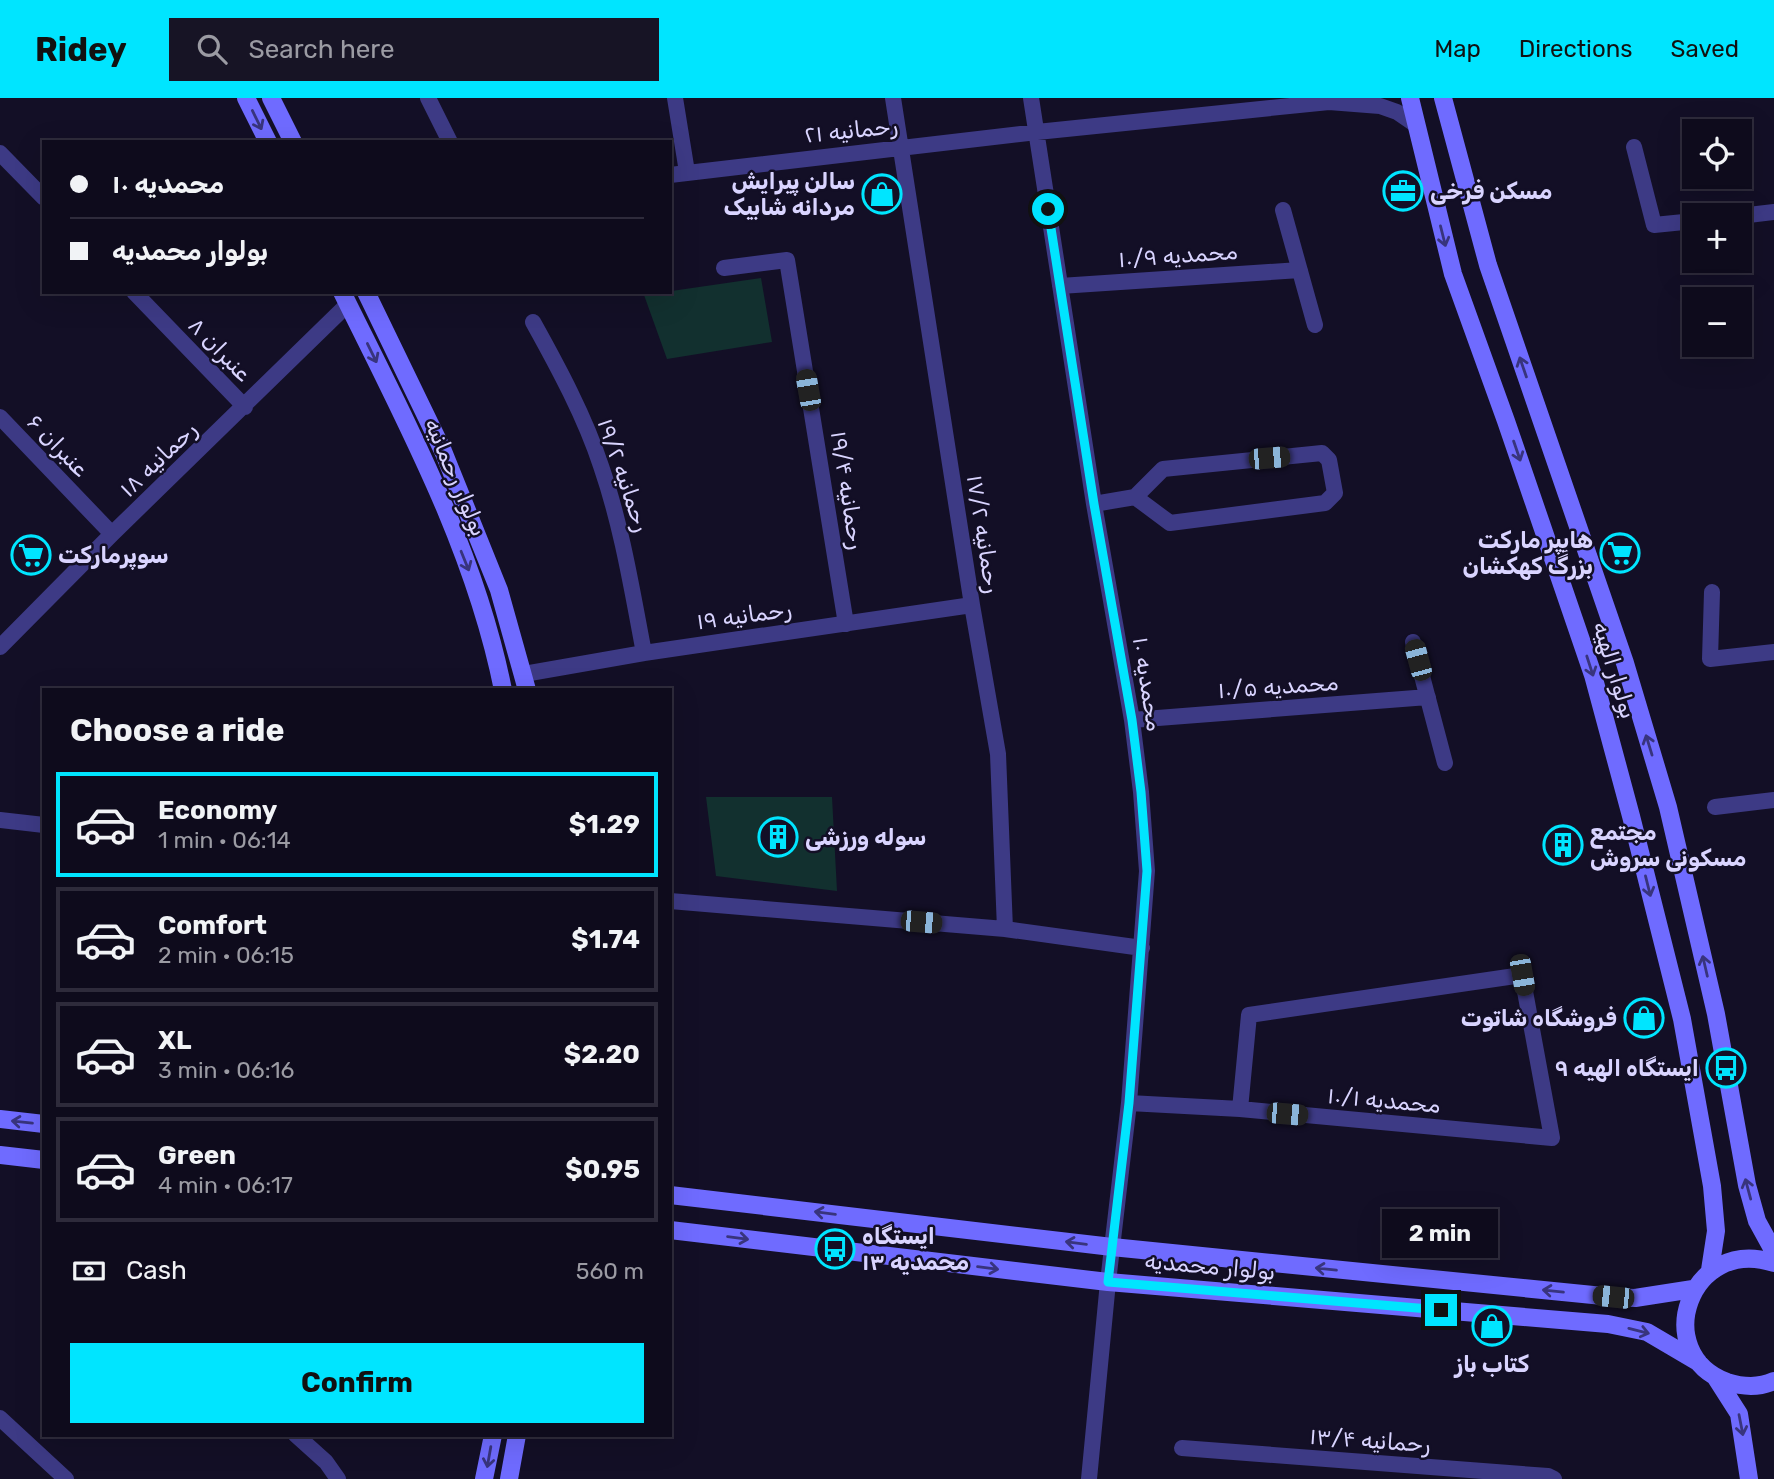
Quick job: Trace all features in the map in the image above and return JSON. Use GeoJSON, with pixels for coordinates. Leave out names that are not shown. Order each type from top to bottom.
{"type":"FeatureCollection","features":[{"type":"Feature","properties":{"kind":"main road"},"geometry":{"type":"LineString","coordinates":[[246,98],[267,140]]}},
{"type":"Feature","properties":{"kind":"main road"},"geometry":{"type":"LineString","coordinates":[[271,98],[292,140]]}},
{"type":"Feature","properties":{"kind":"main road","name":"بولوار الهیه"},"geometry":{"type":"LineString","coordinates":[[1410,98],[1453,275],[1593,675],[1631,816],[1682,1019],[1712,1186],[1716,1231],[1710,1270]]}},
{"type":"Feature","properties":{"kind":"main road","name":"بولوار الهیه"},"geometry":{"type":"LineString","coordinates":[[1443,98],[1488,265],[1625,663],[1668,807],[1716,1014],[1746,1185],[1757,1221],[1774,1252]]}},
{"type":"Feature","properties":{"kind":"main road","name":"بولوار رحمانیه"},"geometry":{"type":"LineString","coordinates":[[365,294],[443,451],[499,590],[525,682]]}},
{"type":"Feature","properties":{"kind":"main road","name":"بولوار رحمانیه"},"geometry":{"type":"LineString","coordinates":[[345,298],[425,460],[480,597],[503,688]]}},
{"type":"Feature","properties":{"kind":"main road"},"geometry":{"type":"LineString","coordinates":[[0,1119],[42,1124]]}},
{"type":"Feature","properties":{"kind":"main road"},"geometry":{"type":"LineString","coordinates":[[0,1155],[42,1160]]}},
{"type":"Feature","properties":{"kind":"main road","name":"بولوار محمدیه"},"geometry":{"type":"LineString","coordinates":[[672,1195],[1112,1247],[1613,1297],[1636,1298],[1693,1289]]}},
{"type":"Feature","properties":{"kind":"main road","name":"بولوار محمدیه"},"geometry":{"type":"LineString","coordinates":[[672,1230],[1108,1282],[1608,1324],[1647,1332],[1698,1362],[1716,1378]]}},
{"type":"Feature","properties":{"kind":"main road"},"geometry":{"type":"LineString","coordinates":[[1698,1362],[1687,1338],[1685,1314],[1693,1289],[1710,1270],[1733,1259],[1758,1258],[1774,1263]]}},
{"type":"Feature","properties":{"kind":"main road"},"geometry":{"type":"LineString","coordinates":[[1716,1378],[1740,1387],[1765,1385],[1774,1381]]}},
{"type":"Feature","properties":{"kind":"main road"},"geometry":{"type":"LineString","coordinates":[[1716,1378],[1739,1415],[1749,1479]]}},
{"type":"Feature","properties":{"kind":"main road"},"geometry":{"type":"LineString","coordinates":[[484,1479],[493,1437]]}},
{"type":"Feature","properties":{"kind":"main road"},"geometry":{"type":"LineString","coordinates":[[509,1479],[517,1437]]}},
{"type":"Feature","properties":{"kind":"street"},"geometry":{"type":"LineString","coordinates":[[428,98],[449,140]]}},
{"type":"Feature","properties":{"kind":"street"},"geometry":{"type":"LineString","coordinates":[[675,98],[687,172]]}},
{"type":"Feature","properties":{"kind":"street","name":"رحمانیه ۱۷/۲"},"geometry":{"type":"LineString","coordinates":[[893,98],[972,605],[998,754],[1005,929]]}},
{"type":"Feature","properties":{"kind":"street","name":"محمدیه ۱۰"},"geometry":{"type":"LineString","coordinates":[[1031,98],[1094,504],[1132,720],[1147,871],[1129,1103],[1088,1479]]}},
{"type":"Feature","properties":{"kind":"street","name":"رحمانیه ۲۱"},"geometry":{"type":"LineString","coordinates":[[672,175],[1336,100],[1380,106],[1397,112],[1416,125]]}},
{"type":"Feature","properties":{"kind":"street"},"geometry":{"type":"LineString","coordinates":[[1634,147],[1654,225],[1682,222]]}},
{"type":"Feature","properties":{"kind":"street"},"geometry":{"type":"LineString","coordinates":[[0,153],[42,196]]}},
{"type":"Feature","properties":{"kind":"street"},"geometry":{"type":"LineString","coordinates":[[1283,210],[1315,325]]}},
{"type":"Feature","properties":{"kind":"street"},"geometry":{"type":"LineString","coordinates":[[1752,215],[1774,212]]}},
{"type":"Feature","properties":{"kind":"street","name":"رحمانیه ۱۹/۴"},"geometry":{"type":"LineString","coordinates":[[724,268],[787,260],[846,624]]}},
{"type":"Feature","properties":{"kind":"street","name":"محمدیه ۱۰/۹"},"geometry":{"type":"LineString","coordinates":[[1060,286],[1300,270]]}},
{"type":"Feature","properties":{"kind":"street","name":"عنبران ۸"},"geometry":{"type":"LineString","coordinates":[[136,294],[245,407]]}},
{"type":"Feature","properties":{"kind":"street","name":"رحمانیه ۱۸"},"geometry":{"type":"LineString","coordinates":[[0,647],[112,534],[245,407],[345,298]]}},
{"type":"Feature","properties":{"kind":"street","name":"رحمانیه ۱۹/۲"},"geometry":{"type":"LineString","coordinates":[[533,322],[559,369],[601,464],[625,551],[644,653]]}},
{"type":"Feature","properties":{"kind":"street","name":"عنبران ۶"},"geometry":{"type":"LineString","coordinates":[[0,417],[112,534]]}},
{"type":"Feature","properties":{"kind":"street"},"geometry":{"type":"LineString","coordinates":[[1094,504],[1135,497],[1163,469],[1322,453],[1329,460],[1335,493],[1325,503],[1170,523],[1135,497]]}},
{"type":"Feature","properties":{"kind":"street"},"geometry":{"type":"LineString","coordinates":[[1712,592],[1710,659],[1774,652]]}},
{"type":"Feature","properties":{"kind":"street","name":"رحمانیه ۱۹"},"geometry":{"type":"LineString","coordinates":[[525,682],[644,653],[972,605]]}},
{"type":"Feature","properties":{"kind":"street"},"geometry":{"type":"LineString","coordinates":[[1413,642],[1445,762]]}},
{"type":"Feature","properties":{"kind":"street","name":"محمدیه ۱۰/۵"},"geometry":{"type":"LineString","coordinates":[[1132,720],[1428,697]]}},
{"type":"Feature","properties":{"kind":"street"},"geometry":{"type":"LineString","coordinates":[[1715,807],[1774,800]]}},
{"type":"Feature","properties":{"kind":"street"},"geometry":{"type":"LineString","coordinates":[[0,820],[42,825]]}},
{"type":"Feature","properties":{"kind":"street"},"geometry":{"type":"LineString","coordinates":[[672,901],[1005,929],[1142,948]]}},
{"type":"Feature","properties":{"kind":"street","name":"محمدیه ۱۰/۱"},"geometry":{"type":"LineString","coordinates":[[1129,1103],[1240,1110],[1552,1138],[1522,975],[1249,1015],[1240,1110]]}},
{"type":"Feature","properties":{"kind":"street"},"geometry":{"type":"LineString","coordinates":[[0,1418],[66,1479]]}},
{"type":"Feature","properties":{"kind":"street"},"geometry":{"type":"LineString","coordinates":[[298,1437],[326,1462],[338,1479]]}},
{"type":"Feature","properties":{"kind":"street","name":"رحمانیه ۱۳/۴"},"geometry":{"type":"LineString","coordinates":[[1182,1448],[1548,1476],[1554,1479]]}},
{"type":"Feature","properties":{"kind":"green space"},"geometry":{"type":"Polygon","coordinates":[[[761,278],[772,342],[667,359],[644,295],[672,294],[672,291],[761,278]]]}},
{"type":"Feature","properties":{"kind":"green space"},"geometry":{"type":"Polygon","coordinates":[[[706,797],[832,797],[837,891],[716,876],[706,797]]]}},
{"type":"Feature","properties":{"kind":"place","name":"مسکن فرخی"},"geometry":{"type":"Point","coordinates":[1403,191]}},
{"type":"Feature","properties":{"kind":"place","name":"سالن پیرایش مردانه شابیک"},"geometry":{"type":"Point","coordinates":[882,194]}},
{"type":"Feature","properties":{"kind":"place","name":"هایپر مارکت بزرگ کهکشان"},"geometry":{"type":"Point","coordinates":[1620,553]}},
{"type":"Feature","properties":{"kind":"place","name":"سوپرمارکت"},"geometry":{"type":"Point","coordinates":[31,555]}},
{"type":"Feature","properties":{"kind":"place","name":"سوله ورزشی"},"geometry":{"type":"Point","coordinates":[778,837]}},
{"type":"Feature","properties":{"kind":"place","name":"مجتمع مسکونی سروش"},"geometry":{"type":"Point","coordinates":[1563,845]}},
{"type":"Feature","properties":{"kind":"place","name":"فروشگاه شاتوت"},"geometry":{"type":"Point","coordinates":[1644,1018]}},
{"type":"Feature","properties":{"kind":"place","name":"ایستگاه الهیه ۹"},"geometry":{"type":"Point","coordinates":[1726,1068]}},
{"type":"Feature","properties":{"kind":"place","name":"ایستگاه محمدیه ۱۳"},"geometry":{"type":"Point","coordinates":[835,1249]}},
{"type":"Feature","properties":{"kind":"place","name":"کتاب باز"},"geometry":{"type":"Point","coordinates":[1492,1326]}},
{"type":"Feature","properties":{"kind":"route"},"geometry":{"type":"LineString","coordinates":[[1048,209],[1094,504],[1132,720],[1147,871],[1129,1103],[1108,1282],[1441,1310]]}}]}
